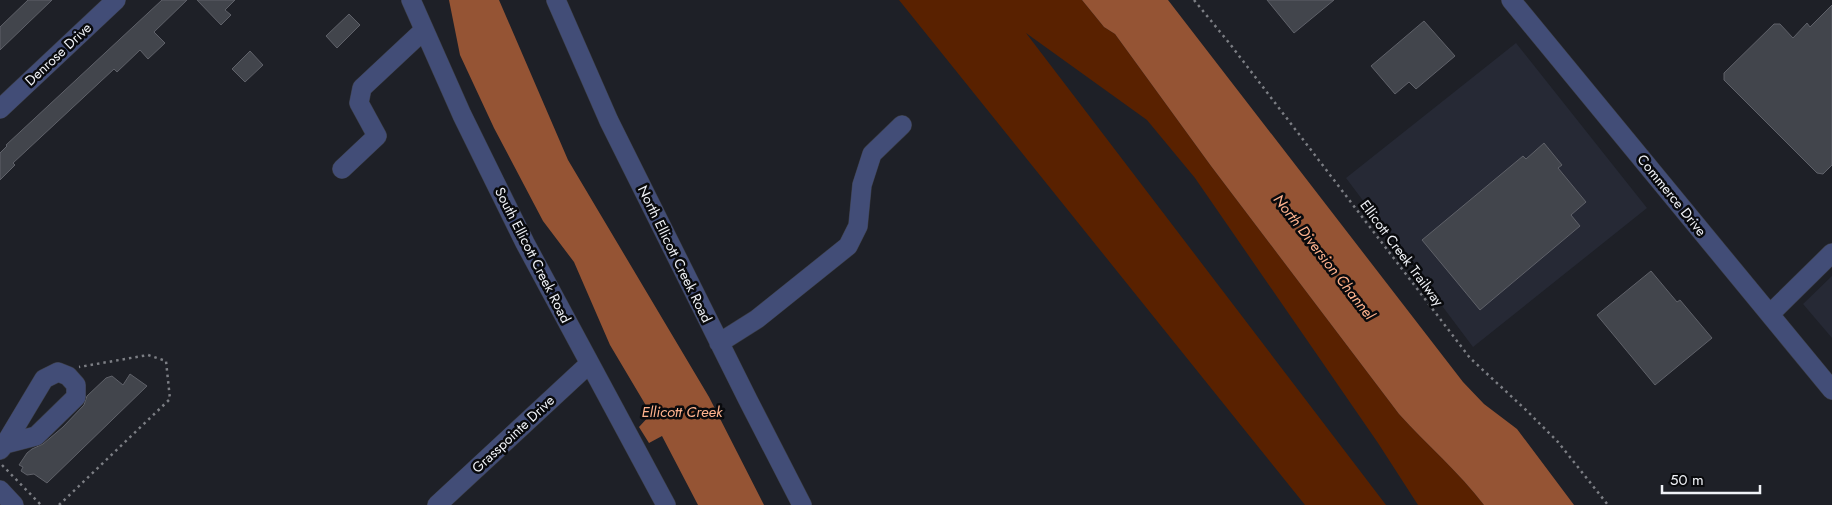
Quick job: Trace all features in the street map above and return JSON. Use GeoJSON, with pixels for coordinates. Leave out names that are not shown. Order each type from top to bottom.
{"type":"FeatureCollection","features":[{"type":"Feature","properties":{"kind":"street","name":"Denrose Drive"},"geometry":{"type":"LineString","coordinates":[[0,109],[116,0]]}},
{"type":"Feature","properties":{"kind":"street","name":"South Ellicott Creek Road"},"geometry":{"type":"LineString","coordinates":[[411,0],[479,150],[525,243],[666,505]]}},
{"type":"Feature","properties":{"kind":"street","name":"North Ellicott Creek Road"},"geometry":{"type":"LineString","coordinates":[[556,0],[609,121],[802,505]]}},
{"type":"Feature","properties":{"kind":"street","name":"Commerce Drive"},"geometry":{"type":"LineString","coordinates":[[1511,0],[1832,390]]}},
{"type":"Feature","properties":{"kind":"street"},"geometry":{"type":"LineString","coordinates":[[342,169],[377,136],[359,103],[362,88],[424,30]]}},
{"type":"Feature","properties":{"kind":"street"},"geometry":{"type":"LineString","coordinates":[[719,342],[757,319],[848,246],[858,226],[862,185],[872,154],[902,125]]}},
{"type":"Feature","properties":{"kind":"street"},"geometry":{"type":"LineString","coordinates":[[1770,314],[1832,253]]}},
{"type":"Feature","properties":{"kind":"street","name":"Grasspointe Drive"},"geometry":{"type":"LineString","coordinates":[[437,505],[589,364]]}},
{"type":"Feature","properties":{"kind":"street"},"geometry":{"type":"LineString","coordinates":[[58,372],[68,376],[76,385],[76,397],[36,436],[3,447],[44,379],[58,372]]}},
{"type":"Feature","properties":{"kind":"street"},"geometry":{"type":"LineString","coordinates":[[0,490],[14,505]]}},
{"type":"Feature","properties":{"kind":"path","name":"Ellicott Creek Trailway"},"geometry":{"type":"LineString","coordinates":[[1194,0],[1230,44],[1470,358],[1558,442],[1608,505]]}},
{"type":"Feature","properties":{"kind":"path"},"geometry":{"type":"LineString","coordinates":[[58,372],[148,355],[166,361],[170,399],[58,505]]}},
{"type":"Feature","properties":{"kind":"path"},"geometry":{"type":"LineString","coordinates":[[0,464],[41,505]]}},
{"type":"Feature","properties":{"kind":"shaded area"},"geometry":{"type":"Polygon","coordinates":[[[899,0],[1082,0],[1104,27],[1115,34],[1211,166],[1399,414],[1464,481],[1484,505],[1418,505],[1378,443],[1195,178],[1147,120],[1026,33],[1386,505],[1305,505],[899,0]]]}},
{"type":"Feature","properties":{"kind":"shaded area"},"geometry":{"type":"Polygon","coordinates":[[[1516,43],[1647,208],[1473,347],[1346,178],[1516,43]]]}},
{"type":"Feature","properties":{"kind":"shaded area"},"geometry":{"type":"Polygon","coordinates":[[[1832,276],[1832,338],[1803,304],[1832,276]]]}},
{"type":"Feature","properties":{"kind":"water","name":"Ellicott Creek"},"geometry":{"type":"Polygon","coordinates":[[[449,0],[499,0],[568,160],[709,397],[764,505],[698,505],[662,436],[649,443],[639,427],[651,414],[610,345],[574,262],[543,221],[494,128],[460,55],[449,0]]]}},
{"type":"Feature","properties":{"kind":"water","name":"North Diversion Channel"},"geometry":{"type":"Polygon","coordinates":[[[1082,0],[1168,0],[1463,382],[1484,404],[1517,429],[1574,505],[1484,505],[1464,481],[1399,414],[1211,166],[1115,34],[1104,27],[1082,0]]]}},
{"type":"Feature","properties":{"kind":"building"},"geometry":{"type":"Polygon","coordinates":[[[28,0],[52,0],[0,50],[0,27],[28,0]]]}},
{"type":"Feature","properties":{"kind":"building"},"geometry":{"type":"Polygon","coordinates":[[[162,0],[187,0],[154,32],[165,43],[148,59],[140,50],[117,72],[114,69],[13,163],[15,165],[0,180],[0,153],[6,145],[162,0]]]}},
{"type":"Feature","properties":{"kind":"building"},"geometry":{"type":"Polygon","coordinates":[[[197,0],[235,0],[225,10],[231,15],[221,25],[197,0]]]}},
{"type":"Feature","properties":{"kind":"building"},"geometry":{"type":"Polygon","coordinates":[[[1267,0],[1334,0],[1294,33],[1267,0]]]}},
{"type":"Feature","properties":{"kind":"building"},"geometry":{"type":"Polygon","coordinates":[[[1832,5],[1832,165],[1823,174],[1817,173],[1724,80],[1724,73],[1774,24],[1780,24],[1793,38],[1807,23],[1810,27],[1832,5]]]}},
{"type":"Feature","properties":{"kind":"building"},"geometry":{"type":"Polygon","coordinates":[[[349,14],[360,25],[337,48],[326,36],[349,14]]]}},
{"type":"Feature","properties":{"kind":"building"},"geometry":{"type":"Polygon","coordinates":[[[1424,21],[1455,56],[1416,89],[1409,82],[1395,94],[1371,66],[1424,21]]]}},
{"type":"Feature","properties":{"kind":"building"},"geometry":{"type":"Polygon","coordinates":[[[250,51],[263,65],[245,82],[232,69],[250,51]]]}},
{"type":"Feature","properties":{"kind":"building"},"geometry":{"type":"Polygon","coordinates":[[[1544,143],[1562,165],[1558,168],[1586,202],[1571,215],[1580,226],[1480,310],[1422,240],[1523,156],[1526,159],[1544,143]]]}},
{"type":"Feature","properties":{"kind":"building"},"geometry":{"type":"Polygon","coordinates":[[[1651,271],[1677,302],[1680,300],[1712,338],[1655,385],[1597,315],[1651,271]]]}},
{"type":"Feature","properties":{"kind":"building"},"geometry":{"type":"Polygon","coordinates":[[[130,374],[147,386],[47,483],[34,474],[27,475],[21,471],[23,467],[19,465],[27,453],[43,444],[63,427],[84,405],[87,396],[106,378],[112,376],[123,385],[130,374]]]}}]}
